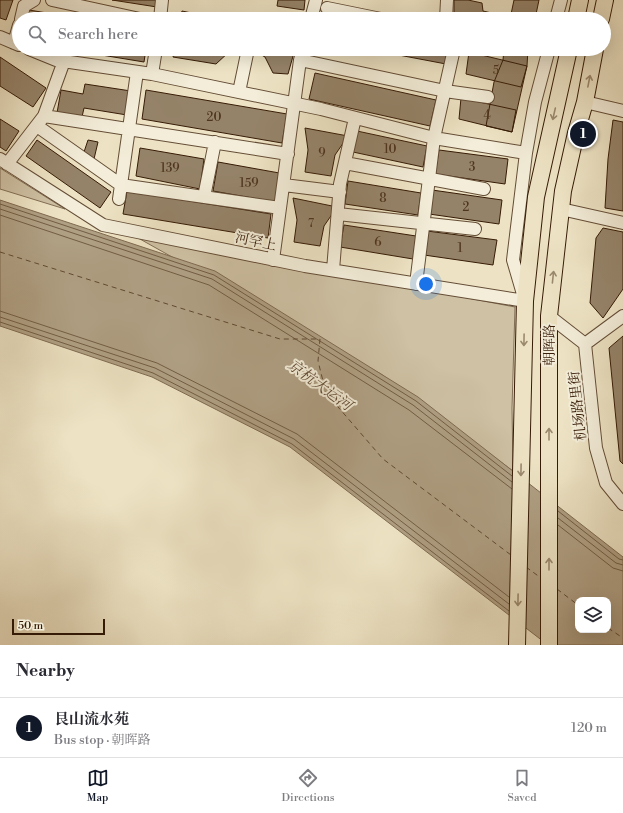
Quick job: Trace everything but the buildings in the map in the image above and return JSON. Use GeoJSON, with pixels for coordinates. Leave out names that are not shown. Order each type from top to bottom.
{"type":"FeatureCollection","features":[{"type":"Feature","properties":{"kind":"main road"},"geometry":{"type":"LineString","coordinates":[[577,12],[580,0]]}},
{"type":"Feature","properties":{"kind":"main road"},"geometry":{"type":"LineString","coordinates":[[602,12],[605,0]]}},
{"type":"Feature","properties":{"kind":"main road","name":"朝晖路"},"geometry":{"type":"LineString","coordinates":[[517,645],[525,301],[536,197],[567,56]]}},
{"type":"Feature","properties":{"kind":"main road","name":"朝晖路"},"geometry":{"type":"LineString","coordinates":[[549,645],[549,316],[563,191],[595,56]]}},
{"type":"Feature","properties":{"kind":"street"},"geometry":{"type":"LineString","coordinates":[[23,12],[24,6],[34,0]]}},
{"type":"Feature","properties":{"kind":"street"},"geometry":{"type":"LineString","coordinates":[[52,0],[108,12]]}},
{"type":"Feature","properties":{"kind":"street"},"geometry":{"type":"LineString","coordinates":[[161,12],[162,0]]}},
{"type":"Feature","properties":{"kind":"street"},"geometry":{"type":"LineString","coordinates":[[313,12],[316,0]]}},
{"type":"Feature","properties":{"kind":"street"},"geometry":{"type":"LineString","coordinates":[[446,12],[447,0]]}},
{"type":"Feature","properties":{"kind":"street"},"geometry":{"type":"LineString","coordinates":[[558,12],[561,0]]}},
{"type":"Feature","properties":{"kind":"street"},"geometry":{"type":"LineString","coordinates":[[327,8],[347,12]]}},
{"type":"Feature","properties":{"kind":"street"},"geometry":{"type":"LineString","coordinates":[[0,36],[12,42]]}},
{"type":"Feature","properties":{"kind":"street"},"geometry":{"type":"LineString","coordinates":[[47,56],[56,60],[152,74],[239,92],[355,118],[434,138],[526,153]]}},
{"type":"Feature","properties":{"kind":"street"},"geometry":{"type":"LineString","coordinates":[[152,74],[155,56]]}},
{"type":"Feature","properties":{"kind":"street"},"geometry":{"type":"LineString","coordinates":[[239,92],[247,56]]}},
{"type":"Feature","properties":{"kind":"street"},"geometry":{"type":"LineString","coordinates":[[273,260],[302,56]]}},
{"type":"Feature","properties":{"kind":"street"},"geometry":{"type":"LineString","coordinates":[[306,56],[445,91],[488,97]]}},
{"type":"Feature","properties":{"kind":"street"},"geometry":{"type":"LineString","coordinates":[[416,284],[434,138],[452,56]]}},
{"type":"Feature","properties":{"kind":"street"},"geometry":{"type":"LineString","coordinates":[[525,301],[513,260],[526,153],[535,102],[547,56]]}},
{"type":"Feature","properties":{"kind":"street"},"geometry":{"type":"LineString","coordinates":[[4,162],[37,126],[44,116],[64,61]]}},
{"type":"Feature","properties":{"kind":"street"},"geometry":{"type":"LineString","coordinates":[[119,199],[137,72]]}},
{"type":"Feature","properties":{"kind":"street"},"geometry":{"type":"LineString","coordinates":[[585,102],[623,111]]}},
{"type":"Feature","properties":{"kind":"street"},"geometry":{"type":"LineString","coordinates":[[44,116],[288,154]]}},
{"type":"Feature","properties":{"kind":"street"},"geometry":{"type":"LineString","coordinates":[[333,270],[340,192],[355,118]]}},
{"type":"Feature","properties":{"kind":"street"},"geometry":{"type":"LineString","coordinates":[[37,126],[122,185],[280,208]]}},
{"type":"Feature","properties":{"kind":"street"},"geometry":{"type":"LineString","coordinates":[[204,197],[215,142]]}},
{"type":"Feature","properties":{"kind":"street","name":"河罕上"},"geometry":{"type":"LineString","coordinates":[[4,162],[103,225],[273,260],[525,301]]}},
{"type":"Feature","properties":{"kind":"street"},"geometry":{"type":"LineString","coordinates":[[345,163],[484,189]]}},
{"type":"Feature","properties":{"kind":"street"},"geometry":{"type":"LineString","coordinates":[[284,185],[340,192]]}},
{"type":"Feature","properties":{"kind":"street"},"geometry":{"type":"LineString","coordinates":[[561,209],[623,223]]}},
{"type":"Feature","properties":{"kind":"street"},"geometry":{"type":"LineString","coordinates":[[338,214],[424,225],[475,229]]}},
{"type":"Feature","properties":{"kind":"street"},"geometry":{"type":"LineString","coordinates":[[549,316],[585,344],[623,316]]}},
{"type":"Feature","properties":{"kind":"street","name":"机场路里街"},"geometry":{"type":"LineString","coordinates":[[585,344],[596,448],[606,483],[623,504]]}},
{"type":"Feature","properties":{"kind":"shaded area"},"geometry":{"type":"Polygon","coordinates":[[[0,168],[65,209],[0,189],[0,168]]]}},
{"type":"Feature","properties":{"kind":"shaded area"},"geometry":{"type":"Polygon","coordinates":[[[131,234],[515,307],[512,408],[513,471],[381,374],[131,234]]]}},
{"type":"Feature","properties":{"kind":"water","name":"京杭大运河"},"geometry":{"type":"Polygon","coordinates":[[[0,200],[215,271],[418,397],[623,557],[623,645],[548,645],[290,447],[152,377],[0,326],[0,200]]]}},
{"type":"Feature","properties":{"kind":"ferry route"},"geometry":{"type":"LineString","coordinates":[[0,252],[280,339],[320,339],[318,361],[326,393],[383,459],[511,555]]}},
{"type":"Feature","properties":{"kind":"ferry route"},"geometry":{"type":"LineString","coordinates":[[526,567],[541,578]]}},
{"type":"Feature","properties":{"kind":"ferry route"},"geometry":{"type":"LineString","coordinates":[[557,589],[575,603]]}},
{"type":"Feature","properties":{"kind":"ferry route"},"geometry":{"type":"LineString","coordinates":[[611,630],[623,638]]}},
{"type":"Feature","properties":{"kind":"place","name":"艮山流水苑"},"geometry":{"type":"Point","coordinates":[583,134]}}]}
